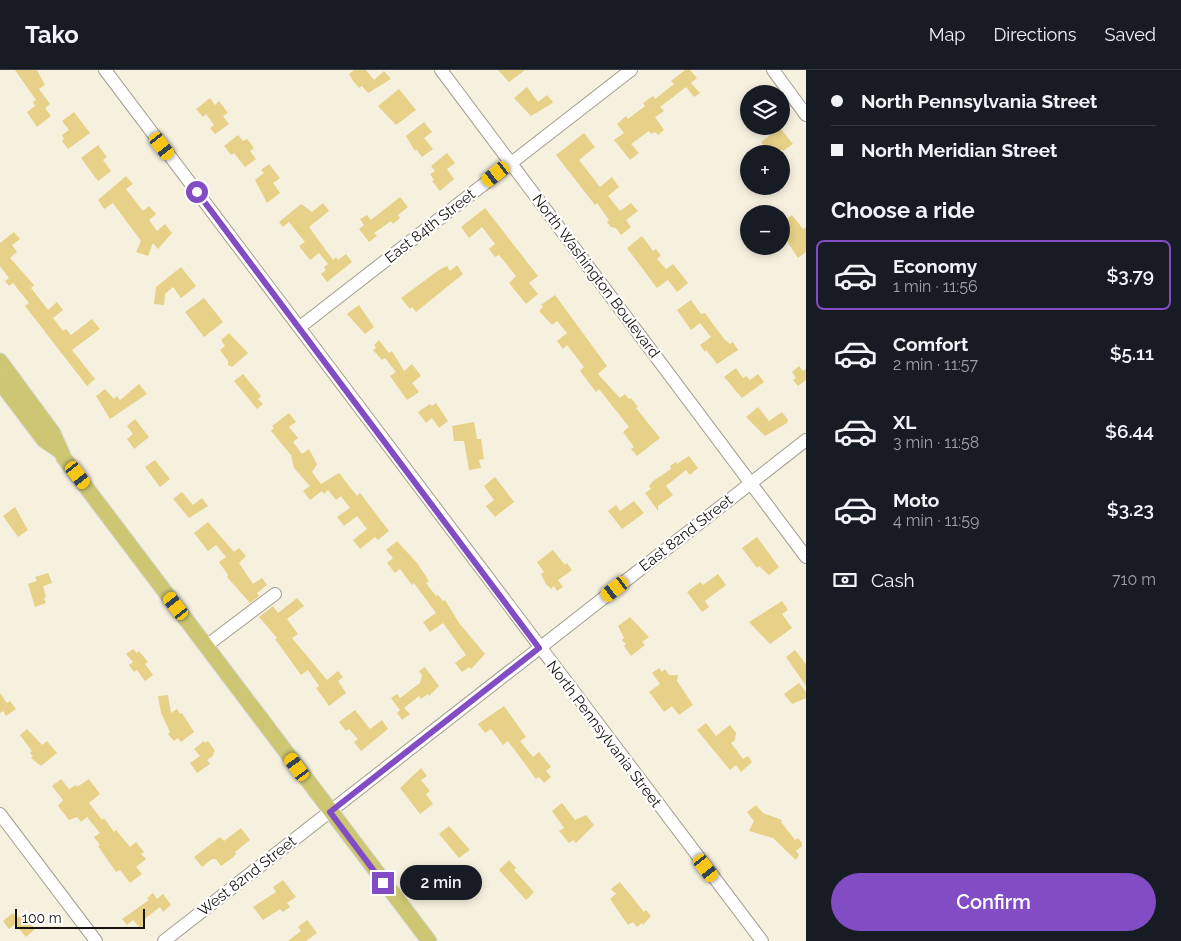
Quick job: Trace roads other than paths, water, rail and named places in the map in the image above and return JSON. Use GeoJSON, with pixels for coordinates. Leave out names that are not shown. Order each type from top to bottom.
{"type":"FeatureCollection","features":[{"type":"Feature","properties":{"kind":"main road"},"geometry":{"type":"LineString","coordinates":[[0,361],[54,433],[60,451],[429,941]]}},
{"type":"Feature","properties":{"kind":"main road"},"geometry":{"type":"LineString","coordinates":[[0,382],[44,440],[60,451]]}},
{"type":"Feature","properties":{"kind":"street","name":"North Pennsylvania Street"},"geometry":{"type":"LineString","coordinates":[[105,70],[300,327],[539,648],[762,941]]}},
{"type":"Feature","properties":{"kind":"street","name":"North Washington Boulevard"},"geometry":{"type":"LineString","coordinates":[[441,70],[806,556]]}},
{"type":"Feature","properties":{"kind":"street","name":"East 84th Street"},"geometry":{"type":"LineString","coordinates":[[300,327],[632,70]]}},
{"type":"Feature","properties":{"kind":"street"},"geometry":{"type":"LineString","coordinates":[[773,70],[806,115]]}},
{"type":"Feature","properties":{"kind":"street","name":"East 82nd Street"},"geometry":{"type":"LineString","coordinates":[[330,812],[806,440]]}},
{"type":"Feature","properties":{"kind":"street"},"geometry":{"type":"LineString","coordinates":[[206,646],[275,594]]}},
{"type":"Feature","properties":{"kind":"street","name":"West 82nd Street"},"geometry":{"type":"LineString","coordinates":[[164,941],[330,812]]}},
{"type":"Feature","properties":{"kind":"street"},"geometry":{"type":"LineString","coordinates":[[0,814],[96,941]]}}]}
